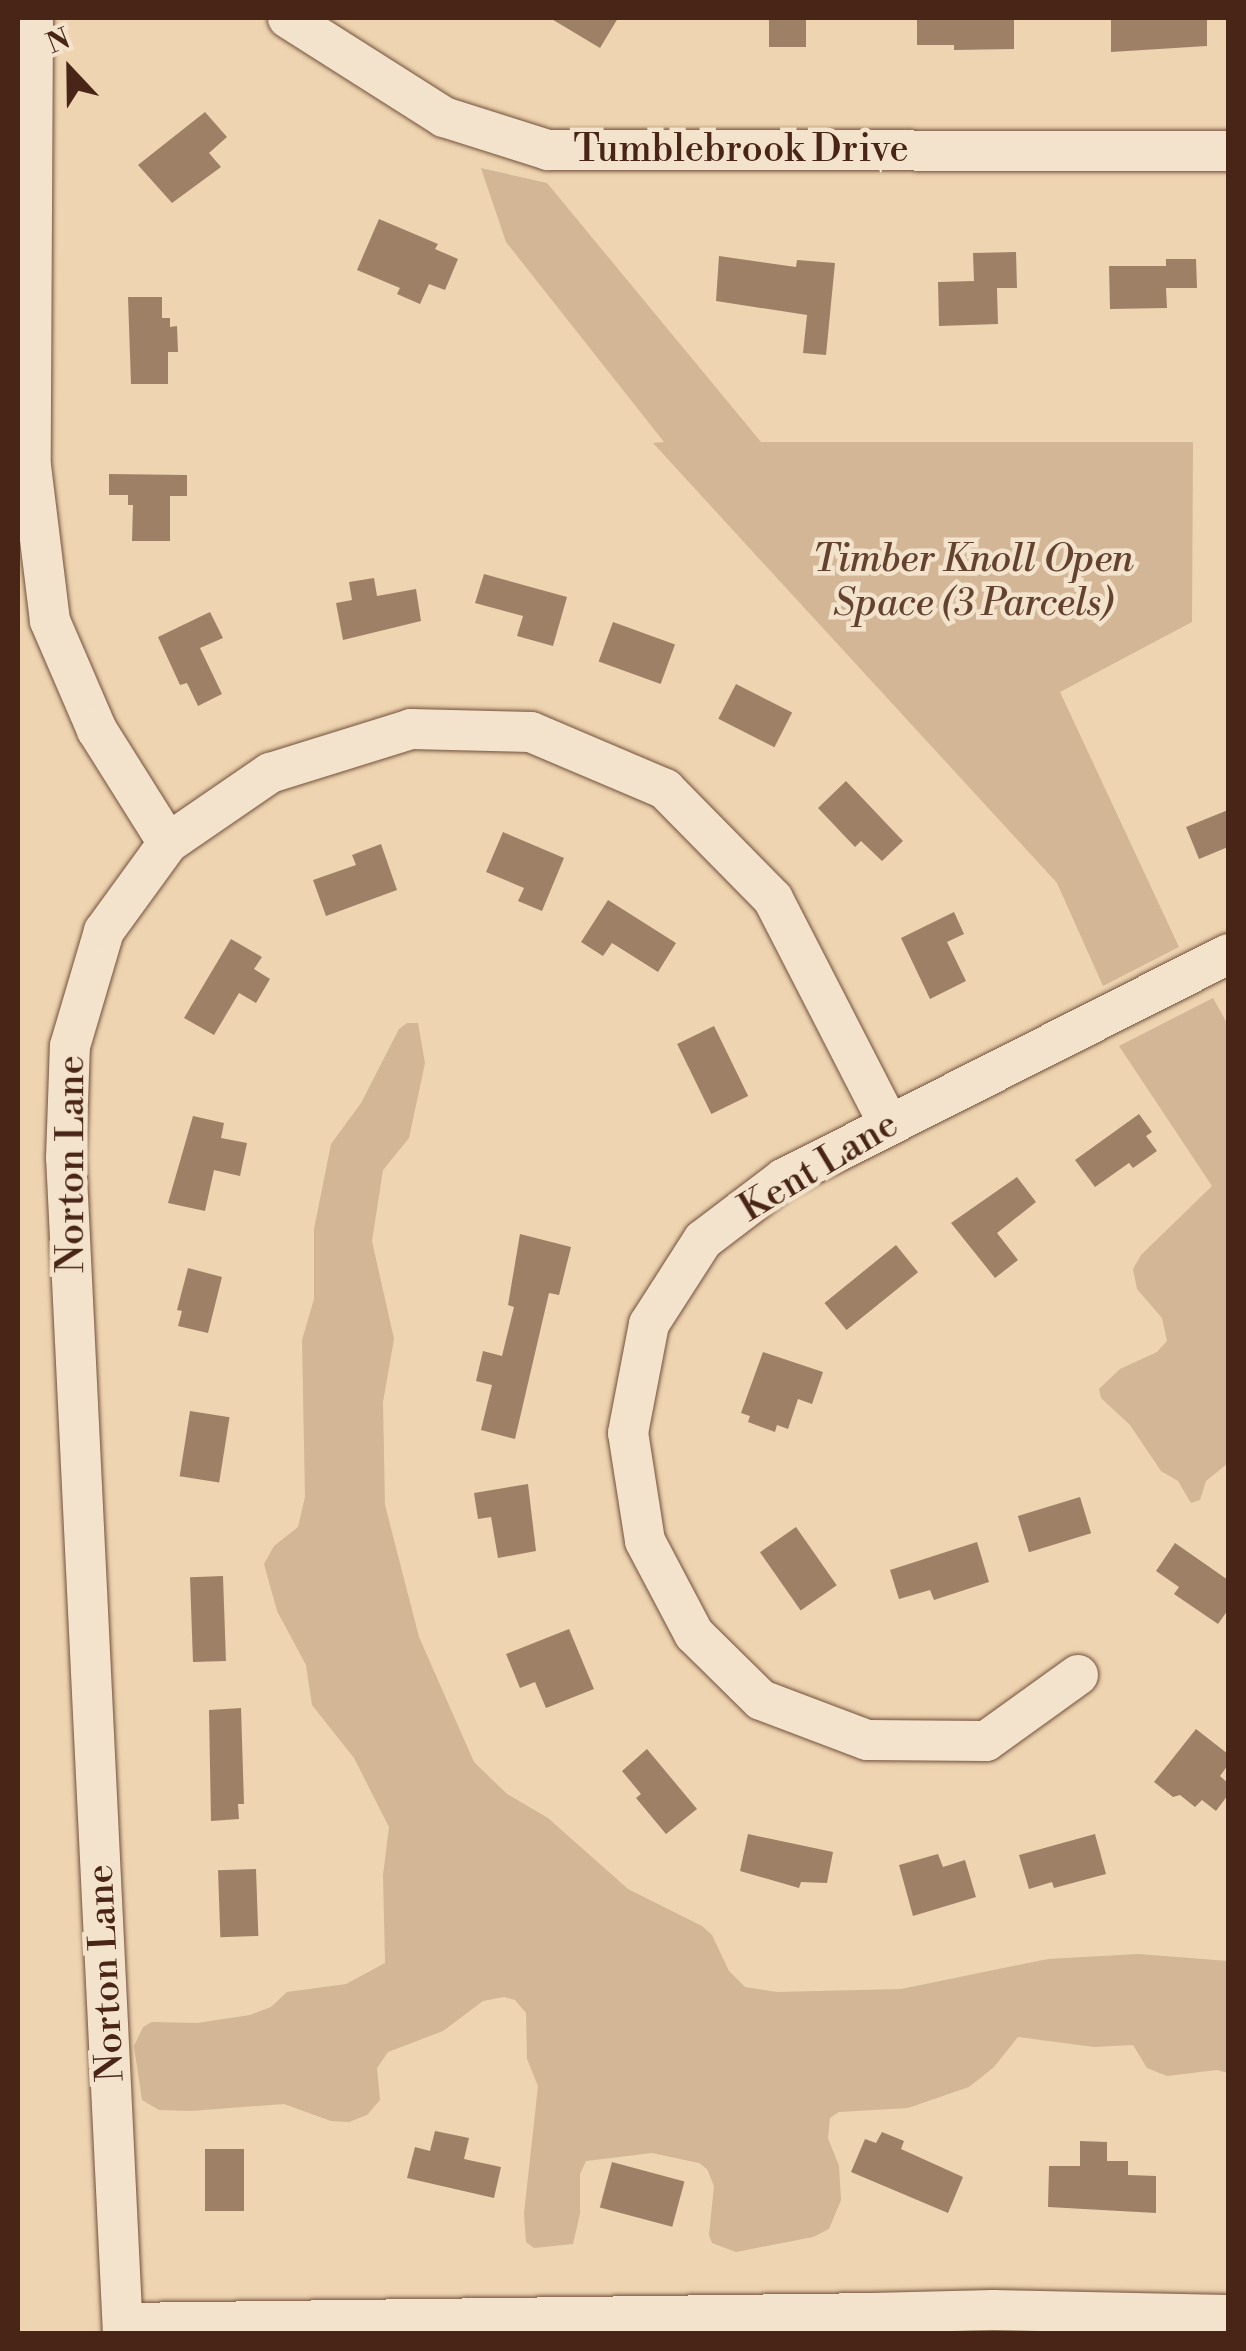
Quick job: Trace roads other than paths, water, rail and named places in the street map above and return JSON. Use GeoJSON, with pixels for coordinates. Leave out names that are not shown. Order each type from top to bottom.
{"type":"FeatureCollection","features":[{"type":"Feature","properties":{"kind":"street"},"geometry":{"type":"LineString","coordinates":[[33,18],[34,624],[168,842]]}},
{"type":"Feature","properties":{"kind":"street","name":"Tumblebrook Drive"},"geometry":{"type":"LineString","coordinates":[[288,18],[444,117],[548,150],[1228,151]]}},
{"type":"Feature","properties":{"kind":"street","name":"Norton Lane"},"geometry":{"type":"LineString","coordinates":[[123,2328],[66,1139],[70,1046],[104,931],[168,842],[270,773],[411,729],[531,732],[665,789],[773,899],[888,1123]]}},
{"type":"Feature","properties":{"kind":"street","name":"Kent Lane"},"geometry":{"type":"LineString","coordinates":[[1078,1675],[986,1741],[867,1740],[761,1700],[694,1634],[645,1540],[628,1433],[649,1324],[703,1240],[784,1179],[1228,954]]}},
{"type":"Feature","properties":{"kind":"street"},"geometry":{"type":"LineString","coordinates":[[123,2328],[883,2323],[993,2310],[1228,2315]]}},
{"type":"Feature","properties":{"kind":"park label","name":"Timber Knoll Open Space (3 Parcels)"},"geometry":{"type":"Point","coordinates":[973,582]}}]}
